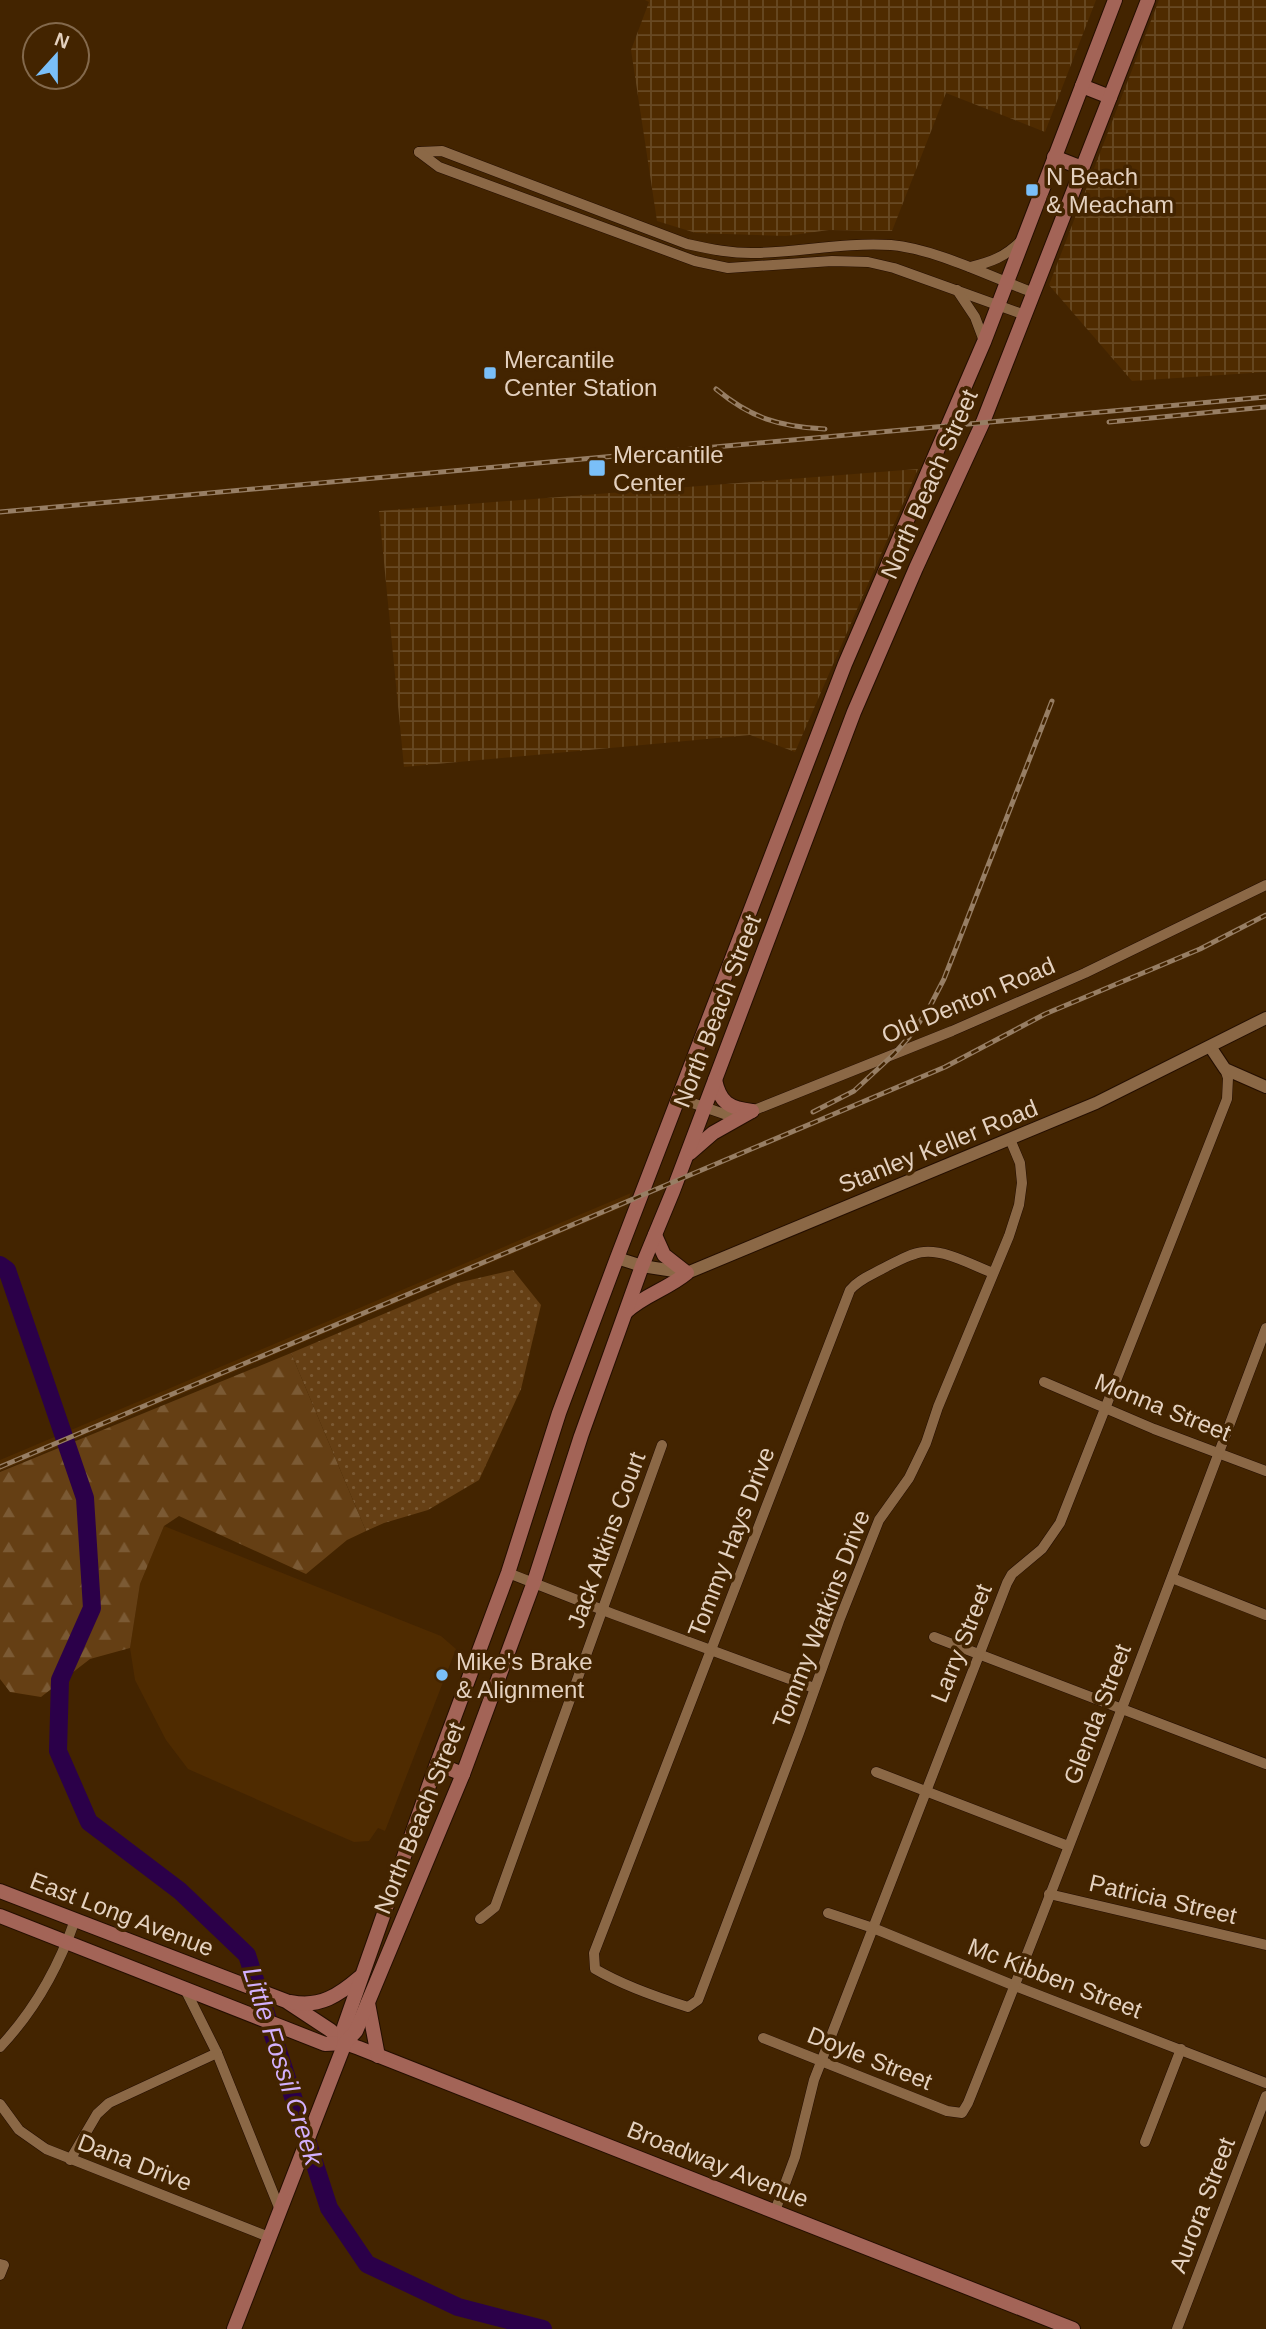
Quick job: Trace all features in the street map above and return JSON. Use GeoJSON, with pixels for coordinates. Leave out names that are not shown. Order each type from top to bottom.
{"type":"FeatureCollection","features":[{"type":"Feature","properties":{"kind":"main road","name":"North Beach Street"},"geometry":{"type":"LineString","coordinates":[[345,2043],[344,2027],[508,1573],[559,1413],[617,1258],[845,664],[984,342],[1115,0]]}},
{"type":"Feature","properties":{"kind":"main road","name":"North Beach Street"},"geometry":{"type":"LineString","coordinates":[[234,2329],[345,2043],[356,2031],[463,1774],[534,1583],[581,1436],[642,1266],[870,674],[935,523],[983,422],[1148,0]]}},
{"type":"Feature","properties":{"kind":"main road"},"geometry":{"type":"LineString","coordinates":[[1082,86],[1110,97]]}},
{"type":"Feature","properties":{"kind":"main road"},"geometry":{"type":"LineString","coordinates":[[1054,157],[1082,168]]}},
{"type":"Feature","properties":{"kind":"main road"},"geometry":{"type":"LineString","coordinates":[[845,664],[870,674]]}},
{"type":"Feature","properties":{"kind":"main road"},"geometry":{"type":"LineString","coordinates":[[774,848],[799,857]]}},
{"type":"Feature","properties":{"kind":"main road"},"geometry":{"type":"LineString","coordinates":[[715,1080],[718,1094],[726,1103],[737,1109],[752,1111]]}},
{"type":"Feature","properties":{"kind":"main road"},"geometry":{"type":"LineString","coordinates":[[686,1156],[713,1133],[752,1111]]}},
{"type":"Feature","properties":{"kind":"main road"},"geometry":{"type":"LineString","coordinates":[[625,1313],[635,1304],[687,1273],[664,1255],[655,1235]]}},
{"type":"Feature","properties":{"kind":"main road"},"geometry":{"type":"LineString","coordinates":[[437,1764],[463,1774]]}},
{"type":"Feature","properties":{"kind":"main road","name":"East Long Avenue"},"geometry":{"type":"LineString","coordinates":[[0,1891],[286,2001],[345,2043]]}},
{"type":"Feature","properties":{"kind":"main road","name":"East Long Avenue"},"geometry":{"type":"LineString","coordinates":[[0,1916],[325,2044],[345,2043]]}},
{"type":"Feature","properties":{"kind":"main road"},"geometry":{"type":"LineString","coordinates":[[286,2001],[308,2004],[330,1999],[363,1975]]}},
{"type":"Feature","properties":{"kind":"main road"},"geometry":{"type":"LineString","coordinates":[[368,2003],[378,2056]]}},
{"type":"Feature","properties":{"kind":"main road","name":"Broadway Avenue"},"geometry":{"type":"LineString","coordinates":[[345,2043],[1073,2329]]}},
{"type":"Feature","properties":{"kind":"street"},"geometry":{"type":"LineString","coordinates":[[1025,315],[957,289],[868,262],[832,261],[728,268],[695,261],[439,167],[419,152],[442,151],[687,244],[720,251],[755,253],[831,245],[892,245],[923,251],[1034,293]]}},
{"type":"Feature","properties":{"kind":"street"},"geometry":{"type":"LineString","coordinates":[[968,268],[998,259],[1024,239]]}},
{"type":"Feature","properties":{"kind":"street"},"geometry":{"type":"LineString","coordinates":[[957,289],[975,317],[984,342]]}},
{"type":"Feature","properties":{"kind":"street","name":"Old Denton Road"},"geometry":{"type":"LineString","coordinates":[[678,1098],[727,1115],[752,1111],[952,1031],[1085,973],[1266,886]]}},
{"type":"Feature","properties":{"kind":"street","name":"Stanley Keller Road"},"geometry":{"type":"LineString","coordinates":[[687,1273],[1096,1103],[1266,1018]]}},
{"type":"Feature","properties":{"kind":"street"},"geometry":{"type":"LineString","coordinates":[[1210,1048],[1225,1069],[1266,1087]]}},
{"type":"Feature","properties":{"kind":"street","name":"Larry Street"},"geometry":{"type":"LineString","coordinates":[[775,2211],[795,2157],[805,2109],[821,2061],[978,1654],[1012,1574],[1042,1549],[1060,1523],[1227,1099],[1228,1078],[1225,1069]]}},
{"type":"Feature","properties":{"kind":"street","name":"Tommy Watkins Drive"},"geometry":{"type":"LineString","coordinates":[[594,1953],[595,1969],[609,1978],[688,2007],[698,2000],[879,1520],[909,1478],[926,1443],[938,1407],[1009,1236],[1019,1205],[1022,1183],[1020,1163],[1010,1139]]}},
{"type":"Feature","properties":{"kind":"street","name":"Tommy Hays Drive"},"geometry":{"type":"LineString","coordinates":[[594,1953],[850,1290],[868,1276],[923,1252],[943,1255],[993,1273]]}},
{"type":"Feature","properties":{"kind":"street"},"geometry":{"type":"LineString","coordinates":[[617,1258],[642,1266],[687,1273]]}},
{"type":"Feature","properties":{"kind":"street","name":"Glenda Street"},"geometry":{"type":"LineString","coordinates":[[962,2113],[1015,1986],[1266,1328]]}},
{"type":"Feature","properties":{"kind":"street","name":"Monna Street"},"geometry":{"type":"LineString","coordinates":[[1044,1382],[1154,1429],[1266,1471]]}},
{"type":"Feature","properties":{"kind":"street","name":"Jack Atkins Court"},"geometry":{"type":"LineString","coordinates":[[480,1919],[495,1907],[662,1446]]}},
{"type":"Feature","properties":{"kind":"street"},"geometry":{"type":"LineString","coordinates":[[508,1573],[712,1652],[814,1688]]}},
{"type":"Feature","properties":{"kind":"street"},"geometry":{"type":"LineString","coordinates":[[1172,1578],[1266,1615]]}},
{"type":"Feature","properties":{"kind":"street"},"geometry":{"type":"LineString","coordinates":[[934,1637],[1266,1764]]}},
{"type":"Feature","properties":{"kind":"street","name":"Patricia Street"},"geometry":{"type":"LineString","coordinates":[[876,1772],[1069,1846]]}},
{"type":"Feature","properties":{"kind":"street","name":"Patricia Street"},"geometry":{"type":"LineString","coordinates":[[1049,1894],[1266,1945]]}},
{"type":"Feature","properties":{"kind":"street","name":"Mc Kibben Street"},"geometry":{"type":"LineString","coordinates":[[828,1913],[873,1928],[1266,2083]]}},
{"type":"Feature","properties":{"kind":"street"},"geometry":{"type":"LineString","coordinates":[[0,2047],[19,2027],[45,1986],[68,1941],[75,1920]]}},
{"type":"Feature","properties":{"kind":"street"},"geometry":{"type":"LineString","coordinates":[[185,1989],[217,2053],[280,2210]]}},
{"type":"Feature","properties":{"kind":"street","name":"Doyle Street"},"geometry":{"type":"LineString","coordinates":[[763,2038],[947,2111],[962,2113]]}},
{"type":"Feature","properties":{"kind":"street"},"geometry":{"type":"LineString","coordinates":[[1145,2142],[1181,2049]]}},
{"type":"Feature","properties":{"kind":"street"},"geometry":{"type":"LineString","coordinates":[[70,2160],[97,2115],[109,2103],[217,2053]]}},
{"type":"Feature","properties":{"kind":"street","name":"Aurora Street"},"geometry":{"type":"LineString","coordinates":[[1177,2329],[1266,2096]]}},
{"type":"Feature","properties":{"kind":"street","name":"Dana Drive"},"geometry":{"type":"LineString","coordinates":[[0,2104],[19,2130],[46,2149],[269,2237]]}},
{"type":"Feature","properties":{"kind":"street"},"geometry":{"type":"LineString","coordinates":[[0,2264],[4,2265],[0,2275]]}},
{"type":"Feature","properties":{"kind":"shaded area"},"geometry":{"type":"Polygon","coordinates":[[[645,0],[1096,0],[1045,132],[946,93],[892,231],[829,230],[786,236],[696,233],[657,221],[631,50],[649,2],[645,0]]]}},
{"type":"Feature","properties":{"kind":"shaded area"},"geometry":{"type":"Polygon","coordinates":[[[1159,0],[1266,0],[1266,372],[1132,381],[1049,285],[1159,0]]]}},
{"type":"Feature","properties":{"kind":"shaded area"},"geometry":{"type":"Polygon","coordinates":[[[918,469],[795,752],[750,735],[404,767],[379,511],[918,469]]]}},
{"type":"Feature","properties":{"kind":"shaded area"},"geometry":{"type":"Polygon","coordinates":[[[631,1193],[625,1206],[0,1471],[0,1460],[631,1193]]]}},
{"type":"Feature","properties":{"kind":"shaded area"},"geometry":{"type":"Polygon","coordinates":[[[164,1526],[441,1636],[456,1649],[385,1831],[378,1828],[369,1841],[354,1842],[188,1769],[166,1740],[135,1680],[130,1648],[140,1584],[164,1526]]]}},
{"type":"Feature","properties":{"kind":"green space"},"geometry":{"type":"Polygon","coordinates":[[[513,1270],[541,1305],[521,1389],[479,1480],[428,1510],[366,1531],[291,1353],[457,1283],[513,1270]]]}},
{"type":"Feature","properties":{"kind":"green space"},"geometry":{"type":"Polygon","coordinates":[[[291,1353],[366,1531],[347,1540],[306,1574],[179,1516],[164,1526],[140,1584],[130,1648],[90,1659],[41,1697],[10,1692],[0,1679],[0,1472],[291,1353]]]}},
{"type":"Feature","properties":{"kind":"waterway","name":"Little Fossil Creek"},"geometry":{"type":"LineString","coordinates":[[0,1265],[7,1270],[85,1498],[92,1608],[60,1680],[58,1751],[89,1822],[180,1891],[247,1955],[329,2208],[367,2264],[458,2307],[543,2329]]}},
{"type":"Feature","properties":{"kind":"railway"},"geometry":{"type":"LineString","coordinates":[[716,389],[741,407],[767,419],[794,426],[825,429]]}},
{"type":"Feature","properties":{"kind":"railway"},"geometry":{"type":"LineString","coordinates":[[0,512],[1266,397]]}},
{"type":"Feature","properties":{"kind":"railway"},"geometry":{"type":"LineString","coordinates":[[1109,422],[1266,407]]}},
{"type":"Feature","properties":{"kind":"railway"},"geometry":{"type":"LineString","coordinates":[[813,1112],[854,1091],[894,1054],[928,1010],[944,979],[1052,701]]}},
{"type":"Feature","properties":{"kind":"railway"},"geometry":{"type":"LineString","coordinates":[[0,1467],[945,1067],[1045,1014],[1200,949],[1266,915]]}},
{"type":"Feature","properties":{"kind":"place","name":"N Beach & Meacham"},"geometry":{"type":"Point","coordinates":[1032,190]}},
{"type":"Feature","properties":{"kind":"place","name":"Mercantile Center Station"},"geometry":{"type":"Point","coordinates":[490,373]}},
{"type":"Feature","properties":{"kind":"place","name":"Mercantile Center"},"geometry":{"type":"Point","coordinates":[597,468]}},
{"type":"Feature","properties":{"kind":"place","name":"Mike's Brake & Alignment"},"geometry":{"type":"Point","coordinates":[442,1675]}}]}
